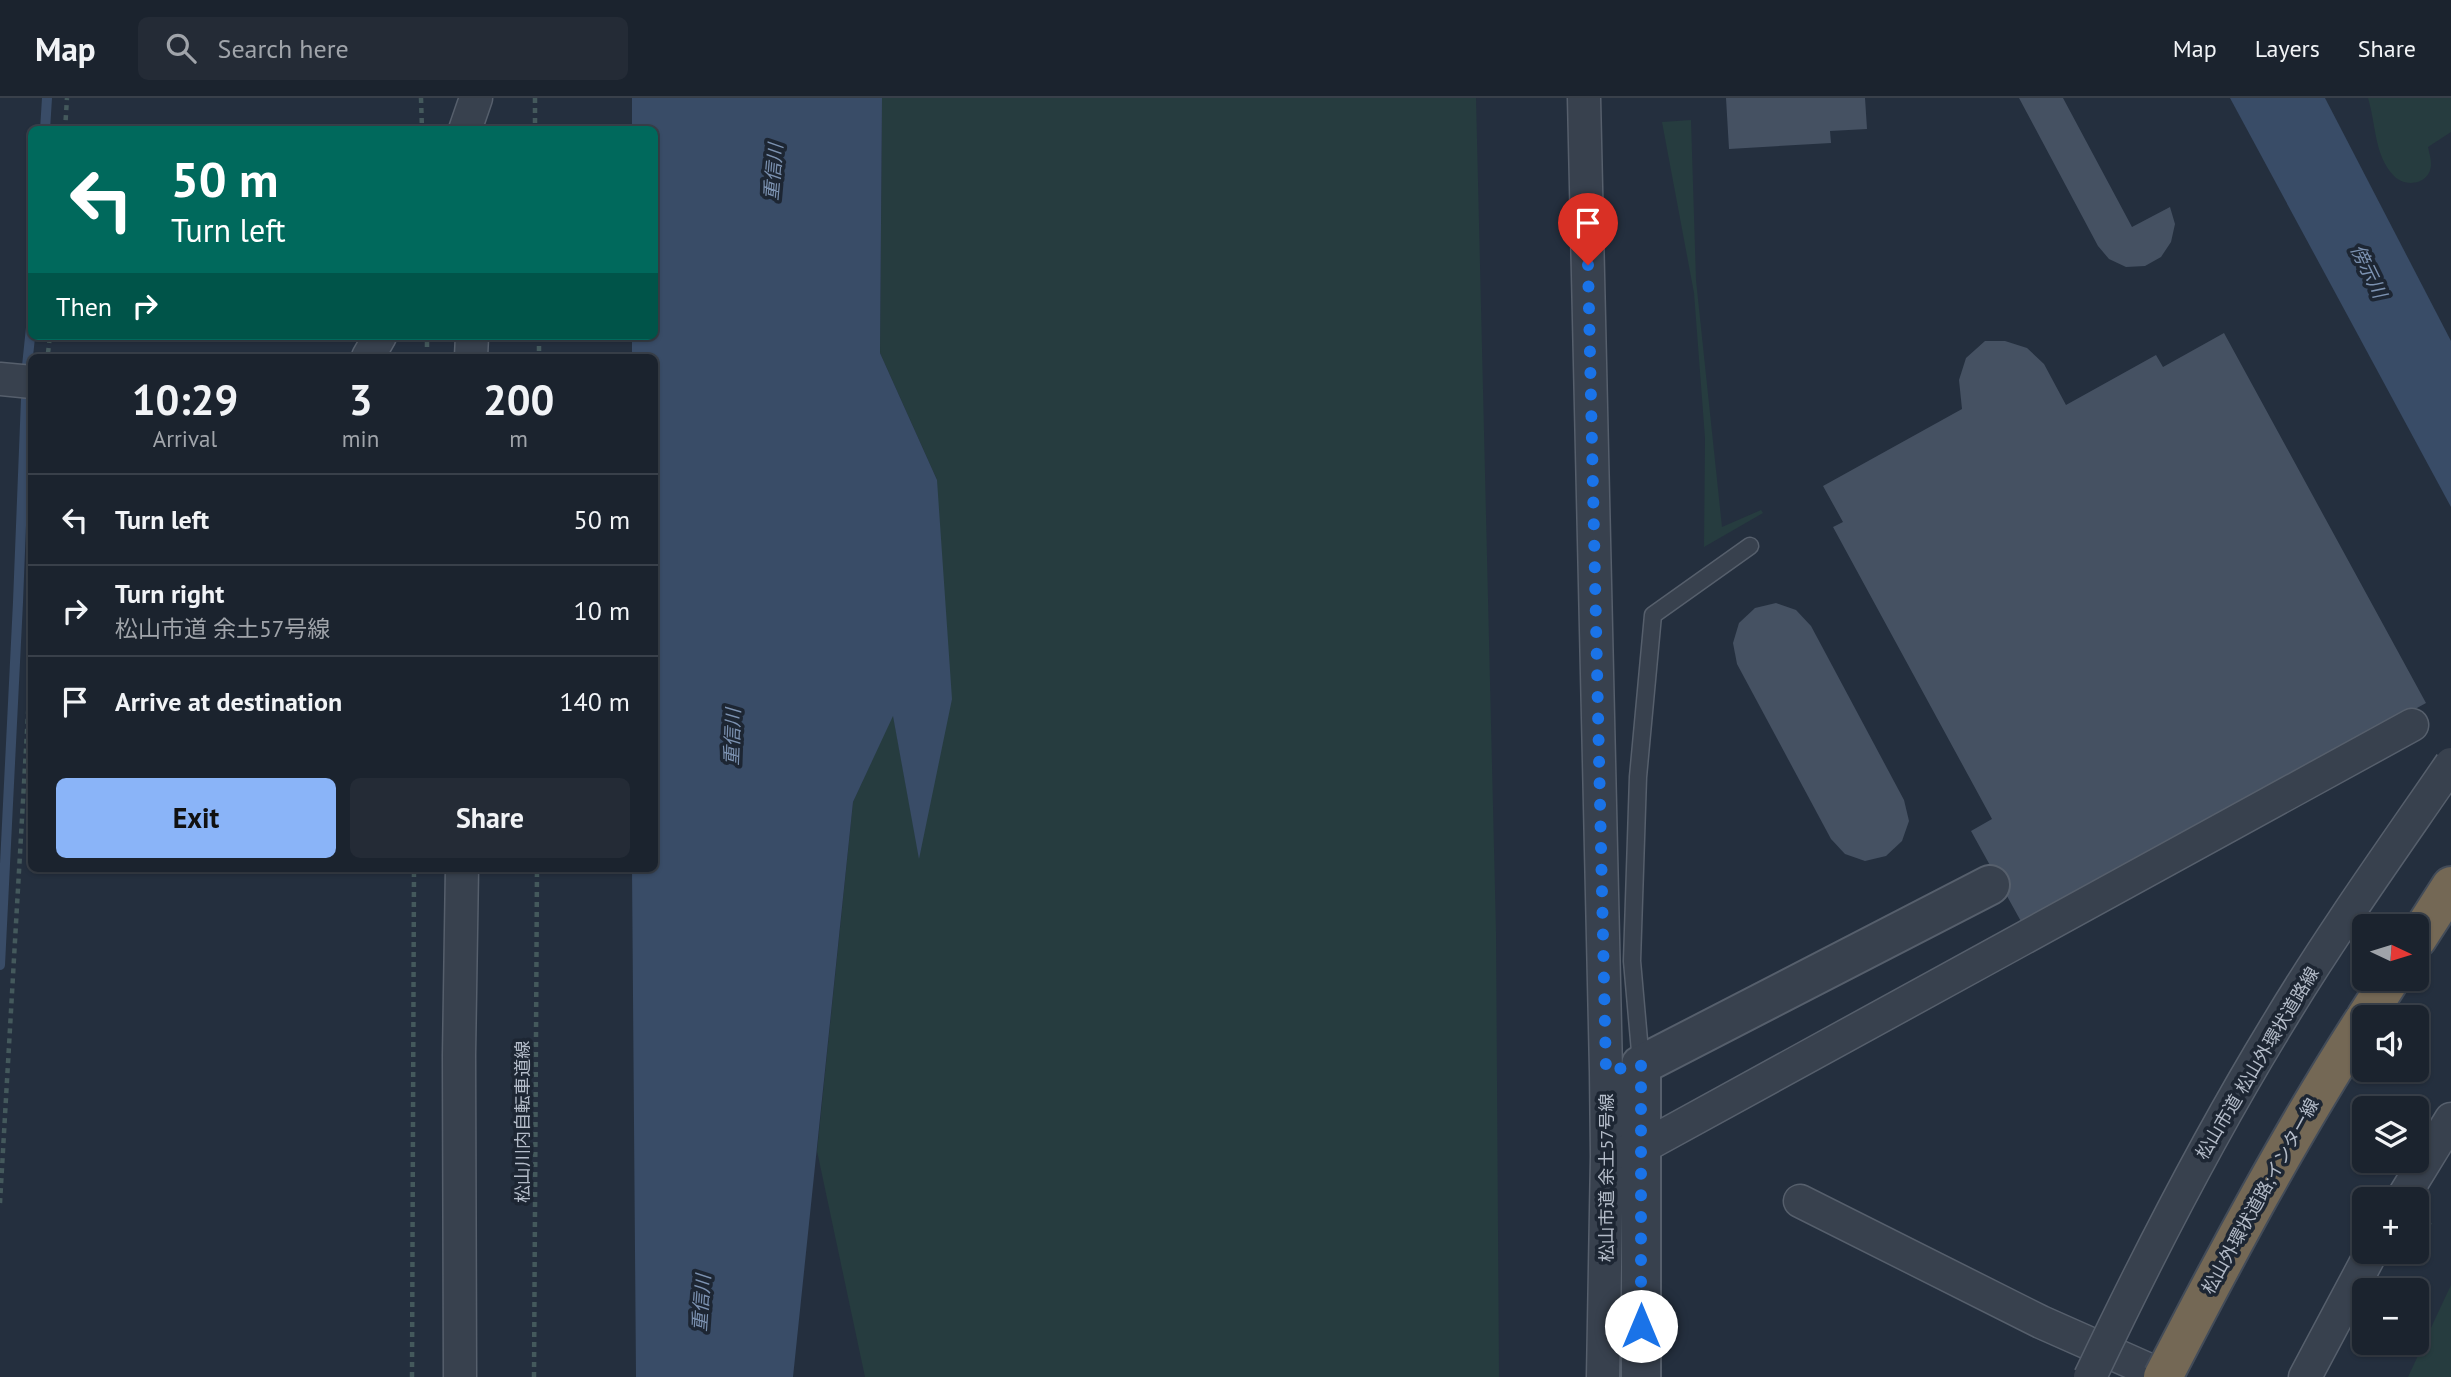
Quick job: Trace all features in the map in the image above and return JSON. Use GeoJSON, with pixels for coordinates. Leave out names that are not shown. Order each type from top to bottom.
{"type":"FeatureCollection","features":[{"type":"Feature","properties":{"kind":"highway"},"geometry":{"type":"LineString","coordinates":[[2429,920],[2451,886]]}},
{"type":"Feature","properties":{"kind":"highway","name":"松山外環状道路;インター線"},"geometry":{"type":"LineString","coordinates":[[2164,1377],[2241,1227],[2323,1083],[2352,1038]]}},
{"type":"Feature","properties":{"kind":"street"},"geometry":{"type":"LineString","coordinates":[[466,126],[477,98]]}},
{"type":"Feature","properties":{"kind":"street"},"geometry":{"type":"LineString","coordinates":[[477,98],[477,126]]}},
{"type":"Feature","properties":{"kind":"street","name":"松山市道 余土57号線"},"geometry":{"type":"LineString","coordinates":[[1584,98],[1623,1068]]}},
{"type":"Feature","properties":{"kind":"street"},"geometry":{"type":"LineString","coordinates":[[0,379],[28,382]]}},
{"type":"Feature","properties":{"kind":"street"},"geometry":{"type":"LineString","coordinates":[[1624,1152],[2412,725]]}},
{"type":"Feature","properties":{"kind":"street","name":"松山市道 松山外環状道路線"},"geometry":{"type":"LineString","coordinates":[[2090,1377],[2216,1129],[2264,1047],[2347,915],[2451,764]]}},
{"type":"Feature","properties":{"kind":"street"},"geometry":{"type":"LineString","coordinates":[[460,1377],[459,1055],[462,872]]}},
{"type":"Feature","properties":{"kind":"street"},"geometry":{"type":"LineString","coordinates":[[1641,1377],[1624,1152],[1623,1068],[1990,885]]}},
{"type":"Feature","properties":{"kind":"street"},"geometry":{"type":"LineString","coordinates":[[2409,1187],[2451,1119]]}},
{"type":"Feature","properties":{"kind":"street","name":"松山市道 余土57号線"},"geometry":{"type":"LineString","coordinates":[[1603,1377],[1624,1152]]}},
{"type":"Feature","properties":{"kind":"street"},"geometry":{"type":"LineString","coordinates":[[1800,1201],[2041,1322],[2164,1377]]}},
{"type":"Feature","properties":{"kind":"street"},"geometry":{"type":"LineString","coordinates":[[2305,1377],[2365,1264]]}},
{"type":"Feature","properties":{"kind":"lane"},"geometry":{"type":"LineString","coordinates":[[1623,1068],[1633,948],[1638,777],[1653,615],[1750,546]]}},
{"type":"Feature","properties":{"kind":"path"},"geometry":{"type":"LineString","coordinates":[[65,126],[67,98]]}},
{"type":"Feature","properties":{"kind":"path"},"geometry":{"type":"LineString","coordinates":[[421,98],[422,126]]}},
{"type":"Feature","properties":{"kind":"path"},"geometry":{"type":"LineString","coordinates":[[535,98],[536,126]]}},
{"type":"Feature","properties":{"kind":"path"},"geometry":{"type":"LineString","coordinates":[[0,1203],[28,714]]}},
{"type":"Feature","properties":{"kind":"path"},"geometry":{"type":"LineString","coordinates":[[412,1377],[414,872]]}},
{"type":"Feature","properties":{"kind":"path","name":"松山川内自転車道線"},"geometry":{"type":"LineString","coordinates":[[534,1377],[537,872]]}},
{"type":"Feature","properties":{"kind":"green space"},"geometry":{"type":"Polygon","coordinates":[[[882,98],[1476,98],[1496,932],[1499,1377],[865,1377],[817,1151],[853,802],[893,714],[919,856],[937,480],[880,353],[882,98]]]}},
{"type":"Feature","properties":{"kind":"green space"},"geometry":{"type":"Polygon","coordinates":[[[2368,98],[2451,98],[2451,132],[2428,147],[2430,171],[2423,180],[2411,183],[2399,180],[2387,168],[2379,149],[2368,98]]]}},
{"type":"Feature","properties":{"kind":"green space"},"geometry":{"type":"Polygon","coordinates":[[[1691,120],[1696,280],[1722,527],[1761,510],[1763,513],[1704,547],[1705,438],[1694,293],[1662,122],[1691,120]]]}},
{"type":"Feature","properties":{"kind":"green space"},"geometry":{"type":"Polygon","coordinates":[[[2451,1285],[2451,1377],[2408,1377],[2418,1355],[2429,1355],[2429,1332],[2451,1285]]]}},
{"type":"Feature","properties":{"kind":"water","name":"重信川"},"geometry":{"type":"Polygon","coordinates":[[[632,98],[882,98],[880,353],[937,480],[952,699],[919,859],[893,716],[853,802],[793,1377],[636,1377],[632,872],[658,872],[658,354],[632,354],[632,340],[658,340],[658,126],[632,126],[632,98]]]}},
{"type":"Feature","properties":{"kind":"water","name":"傍示川"},"geometry":{"type":"Polygon","coordinates":[[[2230,98],[2325,98],[2451,341],[2451,507],[2230,98]]]}},
{"type":"Feature","properties":{"kind":"building"},"geometry":{"type":"Polygon","coordinates":[[[1726,98],[1865,98],[1867,129],[1830,131],[1831,143],[1729,149],[1726,98]]]}},
{"type":"Feature","properties":{"kind":"building"},"geometry":{"type":"Polygon","coordinates":[[[2019,98],[2063,98],[2132,227],[2170,207],[2175,224],[2171,242],[2161,257],[2145,266],[2126,267],[2109,259],[2098,246],[2019,98]]]}},
{"type":"Feature","properties":{"kind":"building"},"geometry":{"type":"Polygon","coordinates":[[[2224,333],[2426,703],[2023,925],[1971,831],[1992,819],[1833,527],[1843,522],[1823,486],[1962,409],[1959,380],[1966,358],[1985,341],[2005,341],[2027,348],[2044,364],[2066,405],[2156,355],[2163,367],[2224,333]]]}},
{"type":"Feature","properties":{"kind":"building"},"geometry":{"type":"Polygon","coordinates":[[[1776,603],[1796,610],[1811,626],[1904,800],[1909,821],[1902,841],[1886,856],[1865,861],[1845,854],[1831,839],[1737,664],[1733,643],[1739,623],[1755,608],[1776,603]]]}},
{"type":"Feature","properties":{"kind":"waterway"},"geometry":{"type":"LineString","coordinates":[[45,126],[47,98]]}},
{"type":"Feature","properties":{"kind":"waterway"},"geometry":{"type":"LineString","coordinates":[[28,354],[30,340]]}},
{"type":"Feature","properties":{"kind":"waterway"},"geometry":{"type":"LineString","coordinates":[[27,366],[28,356]]}},
{"type":"Feature","properties":{"kind":"waterway"},"geometry":{"type":"LineString","coordinates":[[0,965],[26,399]]}},
{"type":"Feature","properties":{"kind":"route"},"geometry":{"type":"LineString","coordinates":[[1588,265],[1606,1071],[1641,1065],[1641,1326]]}}]}
